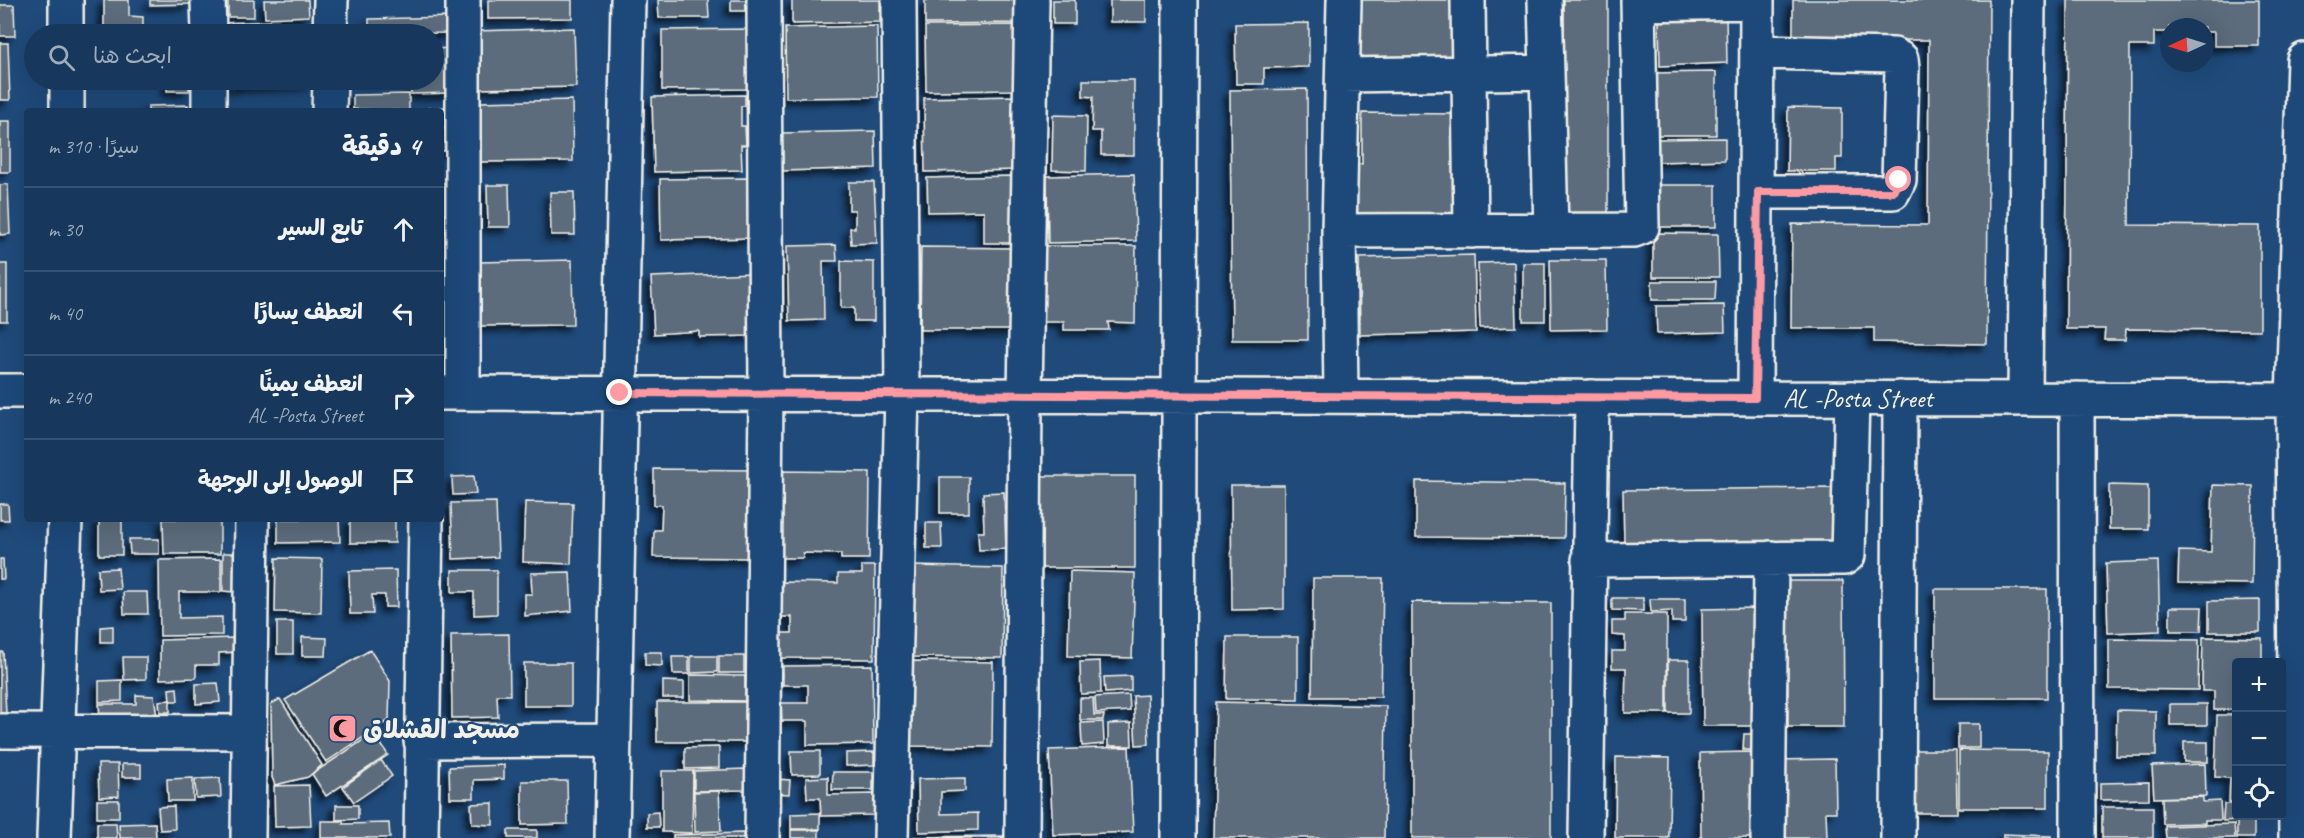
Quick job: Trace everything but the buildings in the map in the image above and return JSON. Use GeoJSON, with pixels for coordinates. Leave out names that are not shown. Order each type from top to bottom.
{"type":"FeatureCollection","features":[{"type":"Feature","properties":{"kind":"street"},"geometry":{"type":"LineString","coordinates":[[66,0],[66,24]]}},
{"type":"Feature","properties":{"kind":"street"},"geometry":{"type":"LineString","coordinates":[[208,0],[209,24]]}},
{"type":"Feature","properties":{"kind":"street"},"geometry":{"type":"LineString","coordinates":[[330,24],[331,0]]}},
{"type":"Feature","properties":{"kind":"street"},"geometry":{"type":"LineString","coordinates":[[452,393],[463,0]]}},
{"type":"Feature","properties":{"kind":"street"},"geometry":{"type":"LineString","coordinates":[[612,838],[628,0]]}},
{"type":"Feature","properties":{"kind":"street"},"geometry":{"type":"LineString","coordinates":[[762,838],[766,394],[764,0]]}},
{"type":"Feature","properties":{"kind":"street"},"geometry":{"type":"LineString","coordinates":[[891,838],[902,394],[899,0]]}},
{"type":"Feature","properties":{"kind":"street"},"geometry":{"type":"LineString","coordinates":[[1022,838],[1025,395],[1032,0]]}},
{"type":"Feature","properties":{"kind":"street"},"geometry":{"type":"LineString","coordinates":[[1178,838],[1180,0]]}},
{"type":"Feature","properties":{"kind":"street"},"geometry":{"type":"LineString","coordinates":[[1341,396],[1339,231],[1344,0]]}},
{"type":"Feature","properties":{"kind":"street"},"geometry":{"type":"LineString","coordinates":[[1468,0],[1467,74],[1471,231]]}},
{"type":"Feature","properties":{"kind":"street"},"geometry":{"type":"LineString","coordinates":[[1545,0],[1551,230]]}},
{"type":"Feature","properties":{"kind":"street"},"geometry":{"type":"LineString","coordinates":[[2025,399],[2028,0]]}},
{"type":"Feature","properties":{"kind":"street"},"geometry":{"type":"LineString","coordinates":[[1339,231],[1634,230],[1642,227],[1638,2],[1757,1],[1758,192],[1755,398]]}},
{"type":"Feature","properties":{"kind":"street"},"geometry":{"type":"LineString","coordinates":[[1757,52],[1894,55],[1901,59],[1902,68],[1899,180],[1893,192],[1758,192]]}},
{"type":"Feature","properties":{"kind":"street"},"geometry":{"type":"LineString","coordinates":[[2296,838],[2298,400],[2304,60]]}},
{"type":"Feature","properties":{"kind":"street"},"geometry":{"type":"LineString","coordinates":[[1343,75],[1547,72]]}},
{"type":"Feature","properties":{"kind":"street"},"geometry":{"type":"LineString","coordinates":[[67,90],[67,108]]}},
{"type":"Feature","properties":{"kind":"street"},"geometry":{"type":"LineString","coordinates":[[209,90],[209,108]]}},
{"type":"Feature","properties":{"kind":"street"},"geometry":{"type":"LineString","coordinates":[[329,108],[330,90]]}},
{"type":"Feature","properties":{"kind":"street"},"geometry":{"type":"LineString","coordinates":[[0,391],[24,391]]}},
{"type":"Feature","properties":{"kind":"street","name":"AL -Posta Street"},"geometry":{"type":"LineString","coordinates":[[452,393],[2298,400]]}},
{"type":"Feature","properties":{"kind":"street"},"geometry":{"type":"LineString","coordinates":[[1586,838],[1592,397]]}},
{"type":"Feature","properties":{"kind":"street"},"geometry":{"type":"LineString","coordinates":[[1589,560],[1848,555],[1852,398]]}},
{"type":"Feature","properties":{"kind":"street"},"geometry":{"type":"LineString","coordinates":[[1899,838],[1900,398]]}},
{"type":"Feature","properties":{"kind":"street"},"geometry":{"type":"LineString","coordinates":[[2077,399],[2078,838]]}},
{"type":"Feature","properties":{"kind":"street"},"geometry":{"type":"LineString","coordinates":[[54,838],[65,522]]}},
{"type":"Feature","properties":{"kind":"street"},"geometry":{"type":"LineString","coordinates":[[248,838],[252,522]]}},
{"type":"Feature","properties":{"kind":"street"},"geometry":{"type":"LineString","coordinates":[[421,838],[426,522]]}},
{"type":"Feature","properties":{"kind":"street"},"geometry":{"type":"LineString","coordinates":[[1768,838],[1771,558]]}},
{"type":"Feature","properties":{"kind":"street"},"geometry":{"type":"LineString","coordinates":[[0,731],[248,732]]}},
{"type":"Feature","properties":{"kind":"street"},"geometry":{"type":"LineString","coordinates":[[421,741],[614,740]]}},
{"type":"Feature","properties":{"kind":"place","name":"مسجد القشلاق"},"geometry":{"type":"Point","coordinates":[342,729]}},
{"type":"Feature","properties":{"kind":"route"},"geometry":{"type":"LineString","coordinates":[[620,393],[1755,398],[1758,192],[1893,192],[1898,188],[1899,180]]}}]}
